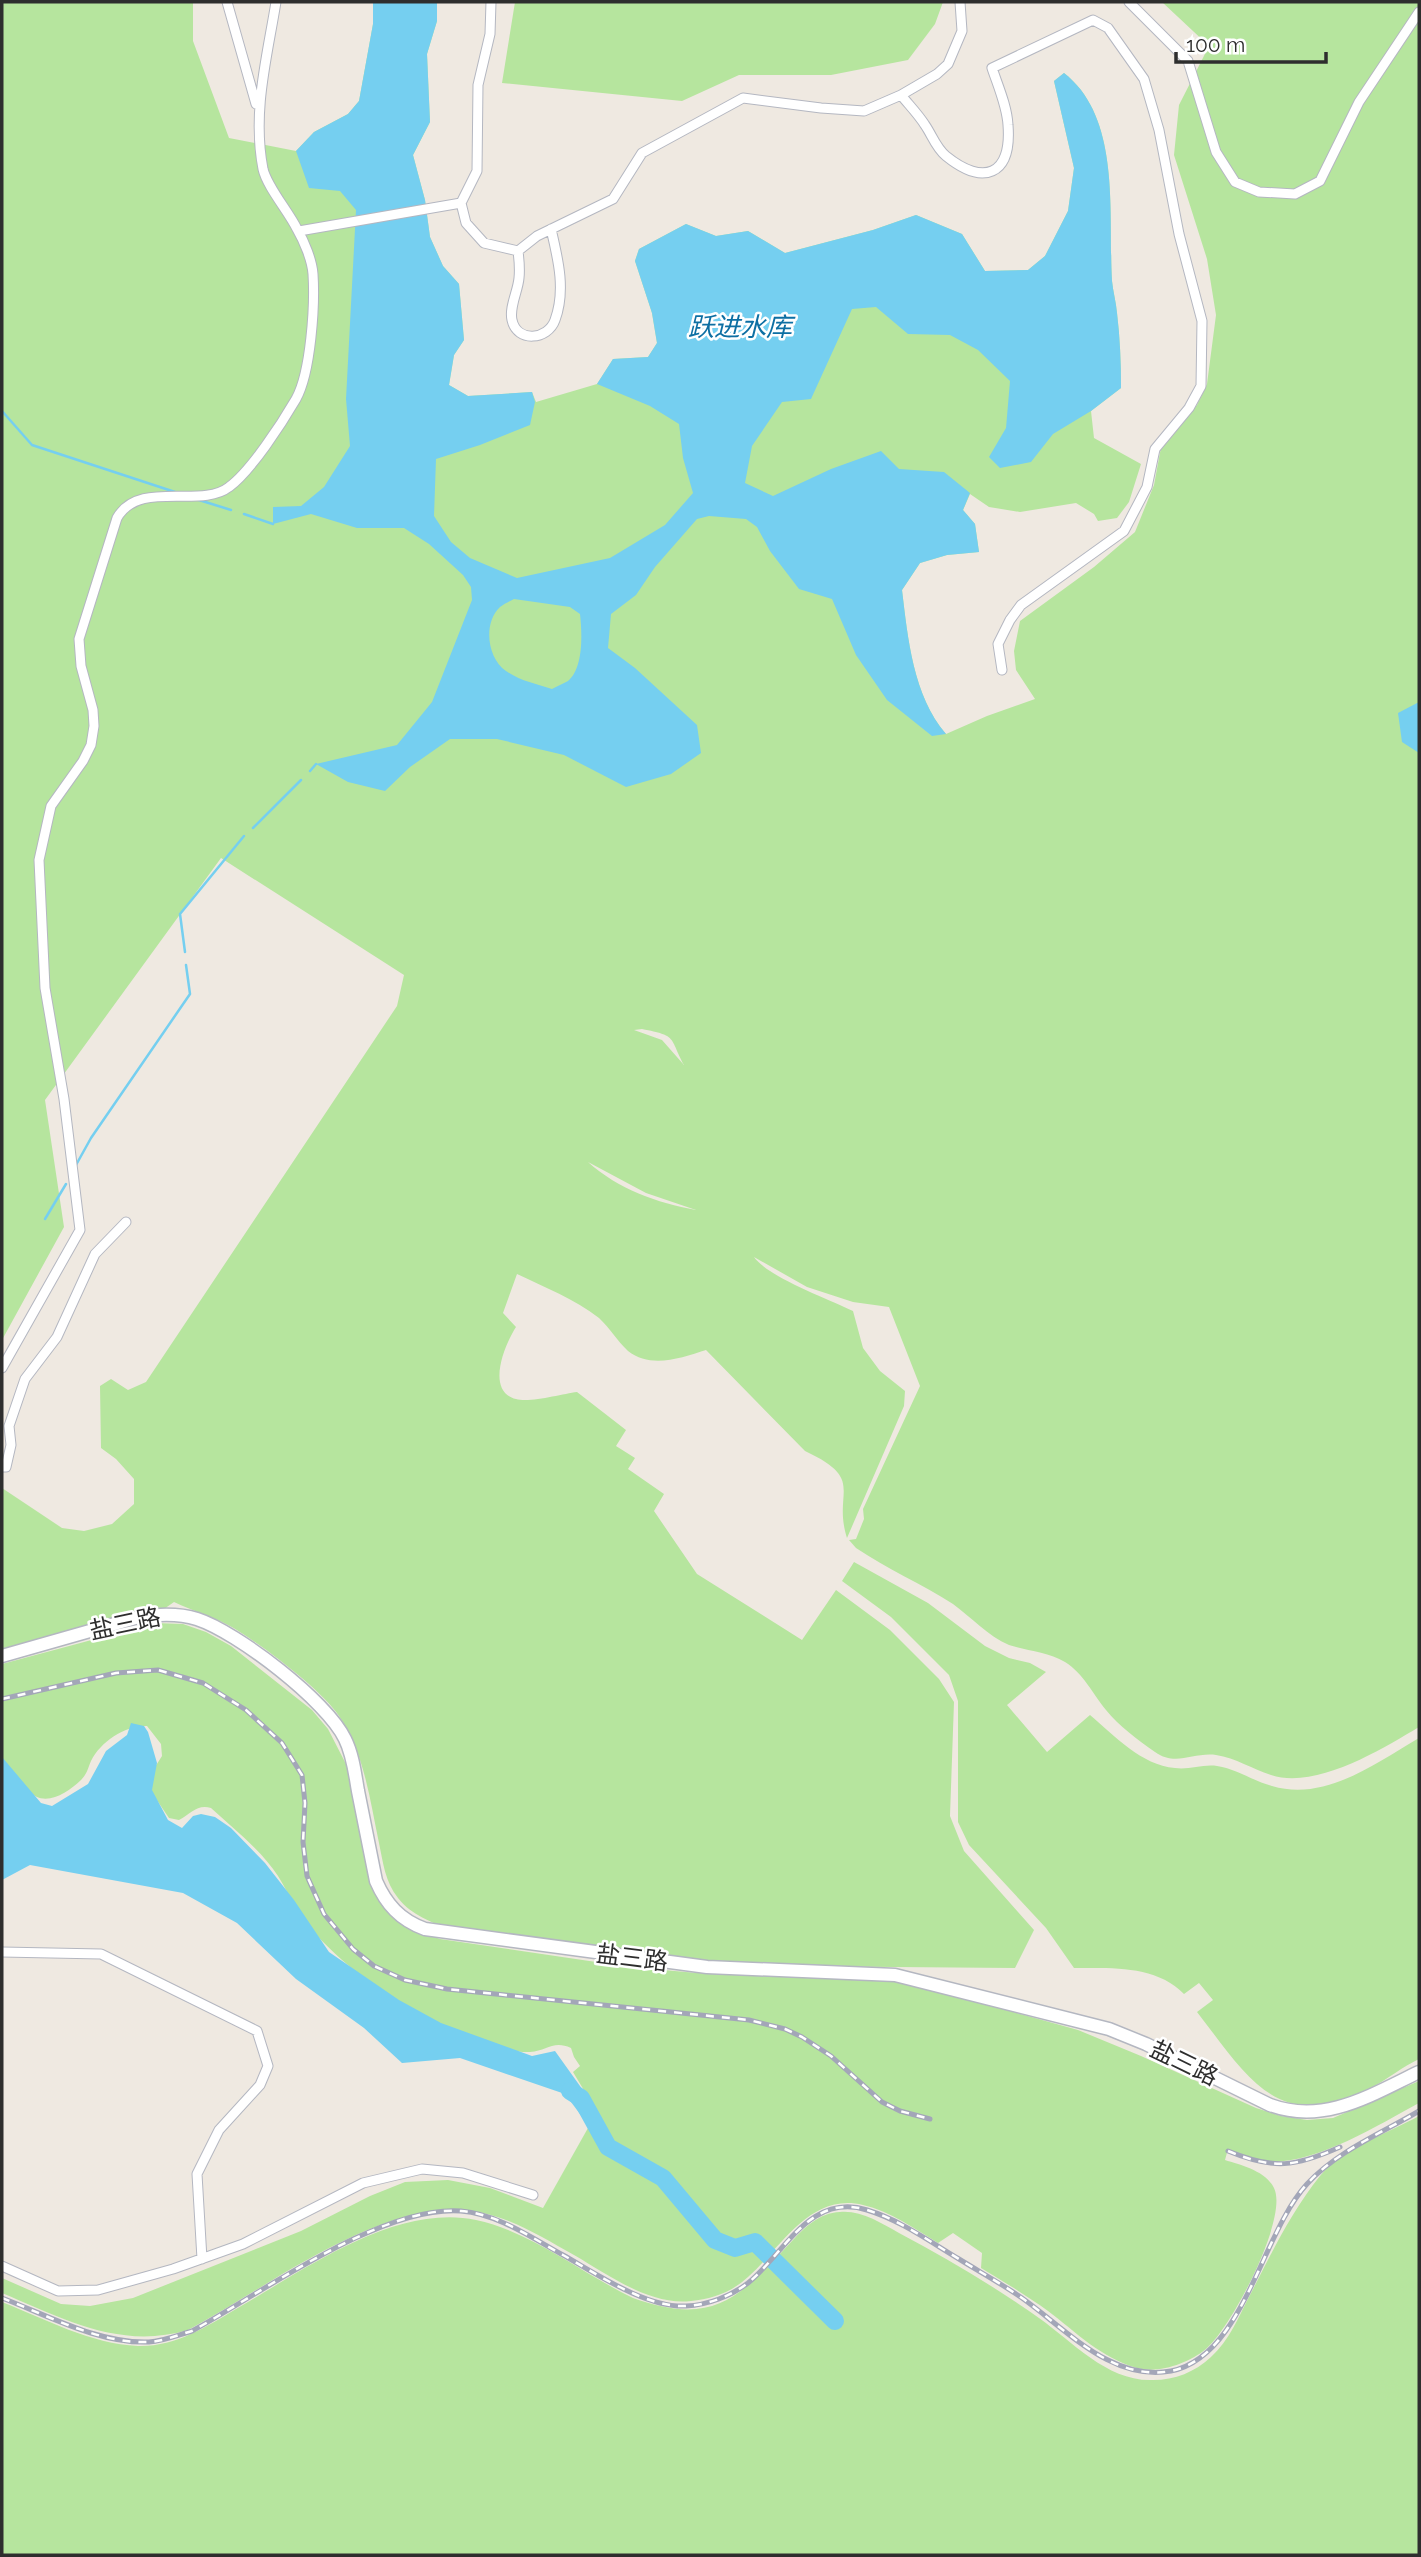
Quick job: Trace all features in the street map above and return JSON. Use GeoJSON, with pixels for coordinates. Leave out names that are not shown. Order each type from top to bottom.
{"type":"FeatureCollection","features":[{"type":"Feature","properties":{"kind":"main road","name":"盐三路"},"geometry":{"type":"LineString","coordinates":[[2,1656],[154,1615],[170,1614],[192,1618],[233,1636],[317,1701],[338,1726],[351,1755],[380,1891],[396,1912],[414,1925],[425,1929],[652,1962],[895,1975],[1109,2029],[1146,2044],[1259,2101],[1289,2111],[1312,2113],[1336,2109],[1419,2072]]}},
{"type":"Feature","properties":{"kind":"street"},"geometry":{"type":"LineString","coordinates":[[2,1368],[80,1230],[64,1099],[45,988],[39,860],[51,806],[83,761],[94,726],[93,710],[81,666],[79,639],[121,510],[135,500],[216,493],[229,488],[262,450],[298,396],[309,353],[313,271],[299,231],[264,172],[258,109],[227,2]]}},
{"type":"Feature","properties":{"kind":"street"},"geometry":{"type":"LineString","coordinates":[[258,109],[276,2]]}},
{"type":"Feature","properties":{"kind":"street"},"geometry":{"type":"LineString","coordinates":[[491,2],[491,34],[478,85],[477,171],[461,203],[466,223],[484,243],[518,251]]}},
{"type":"Feature","properties":{"kind":"street"},"geometry":{"type":"LineString","coordinates":[[518,251],[537,236],[613,199],[642,153],[743,98],[864,111],[901,95],[937,74],[948,64],[962,31],[960,2]]}},
{"type":"Feature","properties":{"kind":"street"},"geometry":{"type":"LineString","coordinates":[[1129,2],[1188,61],[1216,152],[1235,182],[1259,192],[1295,194],[1320,181],[1359,102],[1419,12]]}},
{"type":"Feature","properties":{"kind":"street"},"geometry":{"type":"LineString","coordinates":[[901,95],[925,125],[943,155],[965,170],[980,175],[990,174],[1001,164],[1007,148],[1009,127],[992,68],[1093,20],[1108,28],[1144,79],[1159,130],[1179,234],[1202,321],[1201,386],[1189,408],[1155,449],[1147,487],[1124,531],[1021,605],[998,644],[1002,670]]}},
{"type":"Feature","properties":{"kind":"street"},"geometry":{"type":"LineString","coordinates":[[299,231],[461,203]]}},
{"type":"Feature","properties":{"kind":"street"},"geometry":{"type":"LineString","coordinates":[[518,251],[519,277],[511,316],[514,328],[524,336],[540,335],[550,330],[556,319],[561,289],[559,263],[551,229]]}},
{"type":"Feature","properties":{"kind":"street"},"geometry":{"type":"LineString","coordinates":[[2,1467],[6,1467],[10,1445],[9,1426],[25,1379],[57,1337],[95,1254],[126,1222]]}},
{"type":"Feature","properties":{"kind":"street"},"geometry":{"type":"LineString","coordinates":[[2,1952],[101,1954],[257,2031],[268,2066],[260,2085],[219,2130],[197,2174],[202,2259]]}},
{"type":"Feature","properties":{"kind":"street"},"geometry":{"type":"LineString","coordinates":[[2,2266],[58,2291],[98,2290],[243,2244],[363,2183],[422,2169],[463,2173],[533,2195]]}},
{"type":"Feature","properties":{"kind":"green space"},"geometry":{"type":"Polygon","coordinates":[[[2,2],[193,2],[193,41],[229,138],[296,151],[314,132],[348,114],[359,101],[373,24],[373,2],[437,2],[437,21],[427,54],[430,122],[413,155],[425,200],[430,237],[443,266],[459,284],[464,340],[454,355],[449,385],[468,396],[532,392],[536,402],[597,384],[613,359],[648,357],[657,343],[652,313],[635,261],[639,249],[686,224],[716,236],[748,231],[785,253],[873,230],[916,215],[962,234],[985,271],[1028,270],[1045,256],[1068,211],[1074,168],[1054,81],[1064,73],[1083,92],[1095,115],[1104,141],[1108,169],[1112,281],[1119,332],[1121,388],[1091,411],[1094,438],[1141,464],[1129,502],[1117,518],[1098,521],[1094,514],[1076,503],[1020,512],[989,507],[970,494],[963,510],[975,524],[979,552],[947,555],[920,563],[902,590],[907,628],[919,684],[935,719],[946,734],[1035,699],[1016,670],[1014,651],[1020,621],[1094,567],[1135,532],[1154,485],[1162,442],[1197,405],[1207,384],[1216,315],[1207,259],[1174,155],[1179,105],[1209,46],[1162,2],[1419,2],[1419,1727],[1368,1756],[1308,1777],[1271,1775],[1216,1755],[1177,1759],[1163,1756],[1117,1722],[1083,1678],[1065,1662],[1001,1641],[953,1604],[856,1548],[849,1540],[856,1539],[864,1519],[863,1509],[920,1386],[889,1307],[853,1302],[807,1287],[754,1257],[761,1265],[785,1280],[853,1311],[863,1348],[880,1371],[905,1391],[904,1406],[847,1538],[843,1522],[844,1488],[836,1470],[805,1451],[706,1350],[666,1360],[646,1360],[628,1351],[590,1311],[517,1274],[503,1313],[516,1327],[500,1366],[501,1387],[507,1394],[522,1400],[577,1392],[626,1430],[616,1446],[635,1458],[628,1469],[664,1494],[654,1511],[697,1574],[802,1640],[836,1590],[890,1630],[939,1679],[954,1702],[950,1816],[964,1851],[1034,1930],[1015,1968],[774,1966],[666,1958],[452,1930],[409,1909],[390,1885],[383,1865],[360,1761],[348,1730],[339,1716],[304,1680],[240,1632],[174,1602],[164,1609],[2,1653],[2,1488],[62,1528],[84,1531],[112,1524],[134,1504],[134,1479],[116,1459],[101,1448],[100,1386],[111,1379],[128,1390],[146,1382],[397,1006],[404,975],[221,858],[45,1100],[64,1227],[2,1340],[2,2]],[[642,1029],[634,1030],[662,1040],[684,1065],[671,1039],[642,1029]],[[588,1162],[612,1180],[639,1194],[696,1210],[646,1193],[588,1162]]]}},
{"type":"Feature","properties":{"kind":"green space"},"geometry":{"type":"Polygon","coordinates":[[[515,2],[943,2],[935,24],[908,60],[831,75],[739,75],[682,101],[502,83],[515,2]]]}},
{"type":"Feature","properties":{"kind":"green space"},"geometry":{"type":"Polygon","coordinates":[[[854,1562],[928,1603],[985,1646],[1046,1672],[1007,1705],[1047,1752],[1090,1715],[1129,1748],[1163,1766],[1217,1766],[1265,1784],[1292,1790],[1311,1789],[1349,1777],[1419,1738],[1419,2059],[1373,2087],[1340,2101],[1313,2106],[1290,2103],[1269,2093],[1251,2079],[1197,2012],[1213,2000],[1199,1983],[1184,1994],[1173,1985],[1147,1973],[1074,1968],[1046,1928],[969,1845],[958,1822],[958,1701],[949,1675],[891,1617],[842,1581],[854,1562]]]}},
{"type":"Feature","properties":{"kind":"green space"},"geometry":{"type":"Polygon","coordinates":[[[155,1623],[183,1624],[206,1632],[231,1646],[312,1710],[328,1729],[346,1764],[374,1885],[421,1932],[440,1939],[630,1967],[697,1973],[878,1977],[902,1981],[1078,2030],[1256,2108],[1281,2116],[1307,2120],[1333,2118],[1419,2081],[1419,2103],[1327,2150],[1288,2161],[1264,2162],[1228,2149],[1225,2160],[1259,2173],[1274,2188],[1276,2203],[1266,2247],[1242,2297],[1217,2337],[1199,2354],[1182,2363],[1155,2370],[1124,2364],[1100,2351],[1040,2305],[981,2268],[982,2253],[953,2233],[938,2243],[883,2212],[863,2205],[844,2203],[812,2214],[735,2287],[699,2300],[676,2301],[645,2294],[518,2225],[483,2213],[447,2210],[408,2216],[369,2229],[330,2247],[188,2330],[139,2336],[93,2329],[70,2321],[2,2293],[2,2278],[61,2304],[90,2306],[133,2298],[301,2231],[370,2196],[405,2182],[448,2180],[490,2188],[543,2208],[597,2112],[573,2072],[580,2066],[571,2048],[555,2045],[530,2052],[507,2049],[465,2035],[396,2001],[364,1979],[321,1940],[303,1920],[264,1857],[211,1808],[198,1808],[179,1820],[169,1818],[150,1790],[155,1767],[162,1756],[161,1744],[147,1726],[123,1731],[108,1741],[95,1754],[81,1780],[54,1797],[47,1799],[33,1795],[14,1775],[3,1760],[2,1754],[2,1664],[155,1623]]]}},
{"type":"Feature","properties":{"kind":"green space"},"geometry":{"type":"Polygon","coordinates":[[[1419,2116],[1419,2555],[2,2555],[2,2302],[68,2330],[103,2341],[138,2346],[165,2343],[202,2329],[350,2244],[413,2221],[445,2217],[476,2220],[517,2234],[633,2298],[661,2306],[705,2308],[740,2292],[813,2222],[832,2213],[848,2212],[878,2221],[970,2273],[1039,2318],[1106,2368],[1137,2379],[1161,2380],[1177,2377],[1198,2367],[1223,2344],[1291,2219],[1329,2166],[1366,2142],[1419,2116]]]}},
{"type":"Feature","properties":{"kind":"water","name":"跃进水库"},"geometry":{"type":"Polygon","coordinates":[[[373,2],[437,2],[437,21],[427,54],[430,122],[413,155],[425,200],[430,237],[443,266],[459,284],[464,340],[454,355],[449,385],[468,396],[532,392],[535,402],[530,425],[436,459],[434,516],[451,542],[470,558],[517,578],[610,558],[665,525],[693,493],[683,458],[679,424],[650,406],[597,384],[613,359],[648,357],[657,343],[652,313],[635,261],[639,249],[686,224],[716,236],[748,231],[785,253],[873,230],[916,215],[962,234],[985,271],[1028,270],[1045,256],[1068,211],[1074,168],[1054,81],[1064,73],[1083,92],[1104,141],[1108,169],[1112,281],[1119,332],[1121,388],[1091,411],[1053,434],[1031,462],[1000,468],[989,457],[1006,428],[1010,381],[978,350],[950,335],[908,334],[876,307],[852,309],[811,399],[782,402],[752,446],[745,483],[773,496],[831,469],[881,451],[899,469],[944,472],[970,493],[963,510],[975,524],[979,552],[947,555],[920,563],[902,590],[910,647],[919,684],[935,719],[946,734],[932,736],[887,700],[856,655],[832,599],[799,589],[770,551],[757,527],[746,519],[709,516],[697,519],[655,567],[636,595],[611,614],[608,648],[635,668],[697,725],[701,753],[671,774],[626,787],[564,755],[497,739],[450,739],[410,767],[385,791],[348,782],[316,764],[397,745],[432,702],[472,600],[471,587],[463,575],[429,544],[404,528],[357,528],[311,514],[273,524],[273,507],[301,506],[324,487],[350,446],[346,399],[356,210],[340,191],[309,188],[296,151],[314,132],[348,114],[359,101],[373,24],[373,2]],[[514,599],[500,607],[489,631],[491,649],[500,665],[517,677],[552,689],[568,681],[577,668],[581,640],[580,614],[570,607],[514,599]]]}},
{"type":"Feature","properties":{"kind":"water"},"geometry":{"type":"Polygon","coordinates":[[[1419,702],[1419,753],[1402,742],[1398,713],[1419,702]]]}},
{"type":"Feature","properties":{"kind":"water"},"geometry":{"type":"Polygon","coordinates":[[[131,1723],[144,1726],[148,1732],[157,1763],[152,1790],[168,1820],[182,1828],[193,1816],[201,1814],[215,1817],[231,1828],[265,1863],[329,1952],[399,2000],[441,2023],[532,2056],[555,2051],[585,2093],[586,2122],[565,2094],[460,2058],[402,2063],[364,2028],[296,1979],[237,1923],[183,1893],[30,1865],[2,1880],[2,1757],[41,1803],[52,1806],[88,1784],[106,1751],[127,1735],[131,1723]]]}},
{"type":"Feature","properties":{"kind":"waterway"},"geometry":{"type":"LineString","coordinates":[[2,411],[32,445],[175,492]]}},
{"type":"Feature","properties":{"kind":"waterway"},"geometry":{"type":"LineString","coordinates":[[199,500],[231,510]]}},
{"type":"Feature","properties":{"kind":"waterway"},"geometry":{"type":"LineString","coordinates":[[244,514],[273,524]]}},
{"type":"Feature","properties":{"kind":"waterway"},"geometry":{"type":"LineString","coordinates":[[310,771],[316,764]]}},
{"type":"Feature","properties":{"kind":"waterway"},"geometry":{"type":"LineString","coordinates":[[253,828],[301,780]]}},
{"type":"Feature","properties":{"kind":"waterway"},"geometry":{"type":"LineString","coordinates":[[185,952],[180,914],[244,836]]}},
{"type":"Feature","properties":{"kind":"waterway"},"geometry":{"type":"LineString","coordinates":[[76,1165],[91,1138],[190,994],[186,965]]}},
{"type":"Feature","properties":{"kind":"waterway"},"geometry":{"type":"LineString","coordinates":[[45,1219],[66,1184]]}},
{"type":"Feature","properties":{"kind":"waterway"},"geometry":{"type":"LineString","coordinates":[[570,2091],[581,2098],[608,2147],[663,2178],[715,2240],[735,2248],[755,2242],[835,2321]]}},
{"type":"Feature","properties":{"kind":"railway"},"geometry":{"type":"LineString","coordinates":[[2,1699],[116,1673],[158,1670],[203,1683],[246,1710],[282,1743],[302,1775],[305,1803],[303,1842],[307,1876],[324,1914],[353,1949],[374,1966],[405,1980],[447,1989],[749,2020],[785,2029],[831,2056],[882,2102],[900,2111],[930,2119]]}},
{"type":"Feature","properties":{"kind":"railway"},"geometry":{"type":"LineString","coordinates":[[2,2298],[92,2333],[130,2341],[160,2340],[192,2331],[323,2254],[359,2236],[429,2213],[461,2211],[488,2217],[514,2228],[638,2296],[655,2302],[686,2306],[719,2299],[741,2288],[814,2218],[829,2210],[847,2207],[879,2214],[914,2232],[1014,2293],[1073,2338],[1110,2361],[1129,2369],[1171,2371],[1196,2361],[1217,2342],[1249,2291],[1291,2206],[1307,2184],[1346,2152],[1419,2111]]}},
{"type":"Feature","properties":{"kind":"railway"},"geometry":{"type":"LineString","coordinates":[[1228,2151],[1259,2161],[1284,2164],[1310,2159],[1340,2147]]}}]}
